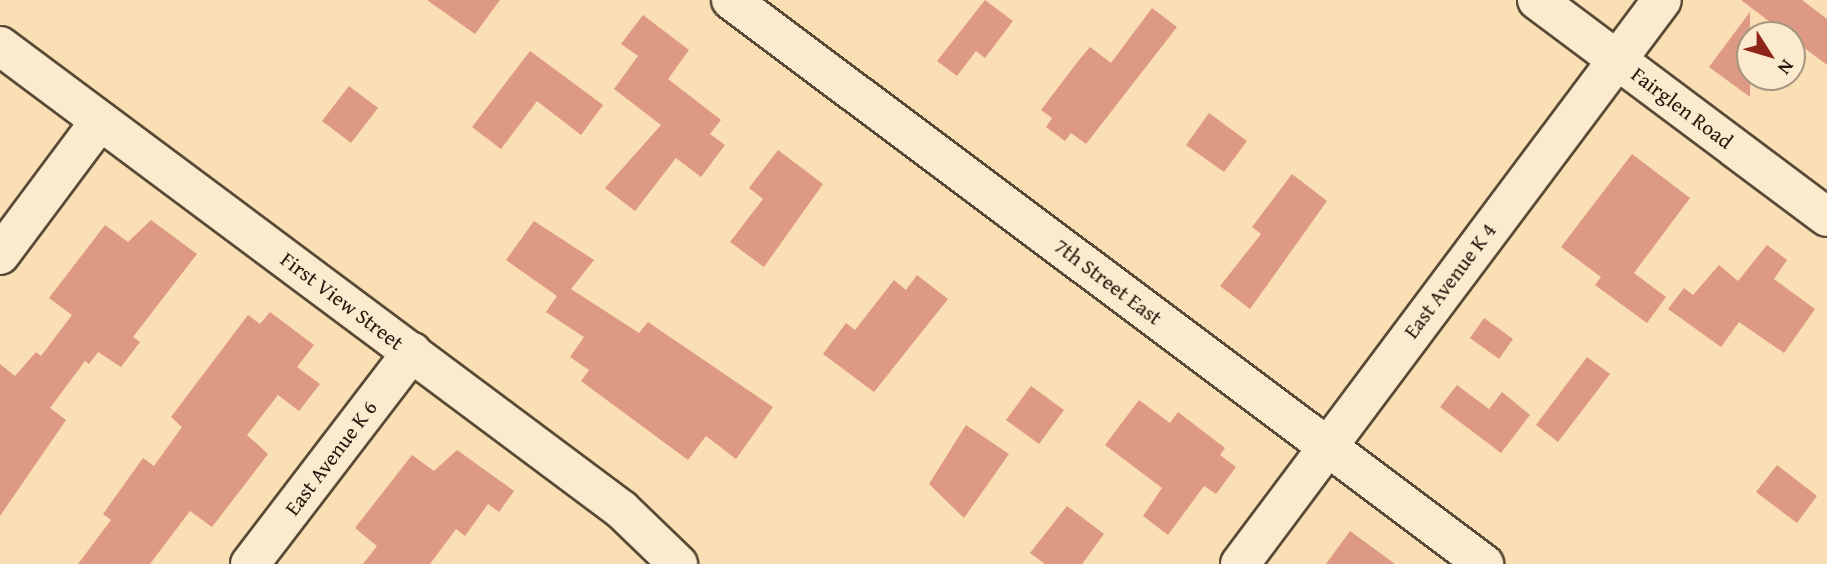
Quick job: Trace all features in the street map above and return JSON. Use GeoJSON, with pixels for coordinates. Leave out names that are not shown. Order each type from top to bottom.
{"type":"FeatureCollection","features":[{"type":"Feature","properties":{"kind":"street","name":"7th Street East"},"geometry":{"type":"LineString","coordinates":[[731,0],[1485,564]]}},
{"type":"Feature","properties":{"kind":"street","name":"Fairglen Road"},"geometry":{"type":"LineString","coordinates":[[1537,0],[1827,217]]}},
{"type":"Feature","properties":{"kind":"street","name":"East Avenue K 4"},"geometry":{"type":"LineString","coordinates":[[1240,564],[1662,0]]}},
{"type":"Feature","properties":{"kind":"street","name":"First View Street"},"geometry":{"type":"LineString","coordinates":[[0,46],[622,510],[678,564]]}},
{"type":"Feature","properties":{"kind":"street"},"geometry":{"type":"LineString","coordinates":[[0,255],[100,121]]}},
{"type":"Feature","properties":{"kind":"street","name":"East Avenue K 6"},"geometry":{"type":"LineString","coordinates":[[250,564],[412,352]]}},
{"type":"Feature","properties":{"kind":"building"},"geometry":{"type":"Polygon","coordinates":[[[427,0],[500,0],[475,34],[427,0]]]}},
{"type":"Feature","properties":{"kind":"building"},"geometry":{"type":"Polygon","coordinates":[[[985,0],[1013,21],[985,58],[976,51],[957,76],[937,61],[985,0]]]}},
{"type":"Feature","properties":{"kind":"building"},"geometry":{"type":"Polygon","coordinates":[[[1741,0],[1802,0],[1827,19],[1827,65],[1806,49],[1806,21],[1769,21],[1741,0]]]}},
{"type":"Feature","properties":{"kind":"building"},"geometry":{"type":"Polygon","coordinates":[[[1152,8],[1177,27],[1086,144],[1071,133],[1065,141],[1046,127],[1052,118],[1041,110],[1090,47],[1111,63],[1152,8]]]}},
{"type":"Feature","properties":{"kind":"building"},"geometry":{"type":"Polygon","coordinates":[[[643,15],[689,50],[668,79],[721,120],[710,134],[725,145],[701,177],[676,158],[635,211],[605,188],[661,125],[614,89],[638,56],[621,44],[643,15]]]}},
{"type":"Feature","properties":{"kind":"building"},"geometry":{"type":"Polygon","coordinates":[[[1736,31],[1736,87],[1709,67],[1736,31]]]}},
{"type":"Feature","properties":{"kind":"building"},"geometry":{"type":"Polygon","coordinates":[[[530,51],[603,105],[581,135],[537,101],[501,149],[472,127],[530,51]]]}},
{"type":"Feature","properties":{"kind":"building"},"geometry":{"type":"Polygon","coordinates":[[[349,86],[378,108],[351,143],[322,121],[349,86]]]}},
{"type":"Feature","properties":{"kind":"building"},"geometry":{"type":"Polygon","coordinates":[[[1209,113],[1247,141],[1224,172],[1186,145],[1209,113]]]}},
{"type":"Feature","properties":{"kind":"building"},"geometry":{"type":"Polygon","coordinates":[[[778,150],[823,184],[764,267],[730,242],[763,199],[749,188],[778,150]]]}},
{"type":"Feature","properties":{"kind":"building"},"geometry":{"type":"Polygon","coordinates":[[[1632,154],[1690,198],[1634,273],[1666,297],[1647,323],[1595,285],[1601,277],[1561,247],[1632,154]]]}},
{"type":"Feature","properties":{"kind":"building"},"geometry":{"type":"Polygon","coordinates":[[[1292,174],[1327,201],[1250,309],[1220,286],[1261,234],[1252,227],[1292,174]]]}},
{"type":"Feature","properties":{"kind":"building"},"geometry":{"type":"Polygon","coordinates":[[[151,220],[197,254],[133,337],[140,342],[121,367],[98,352],[89,364],[85,361],[50,408],[66,420],[0,516],[0,364],[15,376],[36,352],[41,356],[72,315],[49,298],[105,225],[128,242],[151,220]]]}},
{"type":"Feature","properties":{"kind":"building"},"geometry":{"type":"Polygon","coordinates":[[[534,221],[594,260],[571,289],[639,333],[648,322],[773,407],[736,459],[706,436],[688,460],[581,381],[589,370],[570,357],[584,337],[546,312],[557,296],[506,260],[534,221]]]}},
{"type":"Feature","properties":{"kind":"building"},"geometry":{"type":"Polygon","coordinates":[[[1767,245],[1787,260],[1774,279],[1815,309],[1784,353],[1739,322],[1721,347],[1668,309],[1684,288],[1693,295],[1719,265],[1738,281],[1767,245]]]}},
{"type":"Feature","properties":{"kind":"building"},"geometry":{"type":"Polygon","coordinates":[[[917,275],[948,299],[874,392],[823,354],[846,323],[855,330],[894,280],[906,290],[917,275]]]}},
{"type":"Feature","properties":{"kind":"building"},"geometry":{"type":"Polygon","coordinates":[[[270,312],[314,345],[297,367],[320,384],[299,411],[278,395],[247,435],[268,454],[249,479],[212,527],[190,511],[150,564],[78,564],[111,520],[103,514],[143,458],[154,466],[182,427],[171,417],[248,315],[260,324],[270,312]]]}},
{"type":"Feature","properties":{"kind":"building"},"geometry":{"type":"Polygon","coordinates":[[[1484,318],[1513,339],[1499,359],[1470,338],[1484,318]]]}},
{"type":"Feature","properties":{"kind":"building"},"geometry":{"type":"Polygon","coordinates":[[[1587,357],[1610,374],[1558,442],[1536,425],[1587,357]]]}},
{"type":"Feature","properties":{"kind":"building"},"geometry":{"type":"Polygon","coordinates":[[[1457,385],[1489,409],[1502,392],[1530,415],[1501,453],[1440,407],[1457,385]]]}},
{"type":"Feature","properties":{"kind":"building"},"geometry":{"type":"Polygon","coordinates":[[[1031,386],[1064,410],[1039,444],[1006,420],[1031,386]]]}},
{"type":"Feature","properties":{"kind":"building"},"geometry":{"type":"Polygon","coordinates":[[[1139,400],[1170,423],[1178,412],[1225,448],[1220,455],[1236,467],[1216,494],[1204,486],[1168,535],[1143,516],[1162,488],[1105,445],[1139,400]]]}},
{"type":"Feature","properties":{"kind":"building"},"geometry":{"type":"Polygon","coordinates":[[[966,425],[1009,454],[964,518],[929,484],[966,425]]]}},
{"type":"Feature","properties":{"kind":"building"},"geometry":{"type":"Polygon","coordinates":[[[457,450],[514,491],[499,512],[488,504],[465,536],[456,529],[430,564],[363,564],[377,546],[355,528],[412,455],[434,471],[457,450]]]}},
{"type":"Feature","properties":{"kind":"building"},"geometry":{"type":"Polygon","coordinates":[[[1777,465],[1817,496],[1797,523],[1756,492],[1777,465]]]}},
{"type":"Feature","properties":{"kind":"building"},"geometry":{"type":"Polygon","coordinates":[[[1067,506],[1104,534],[1082,564],[1045,564],[1030,553],[1067,506]]]}},
{"type":"Feature","properties":{"kind":"building"},"geometry":{"type":"Polygon","coordinates":[[[1350,531],[1395,564],[1326,564],[1350,531]]]}}]}
